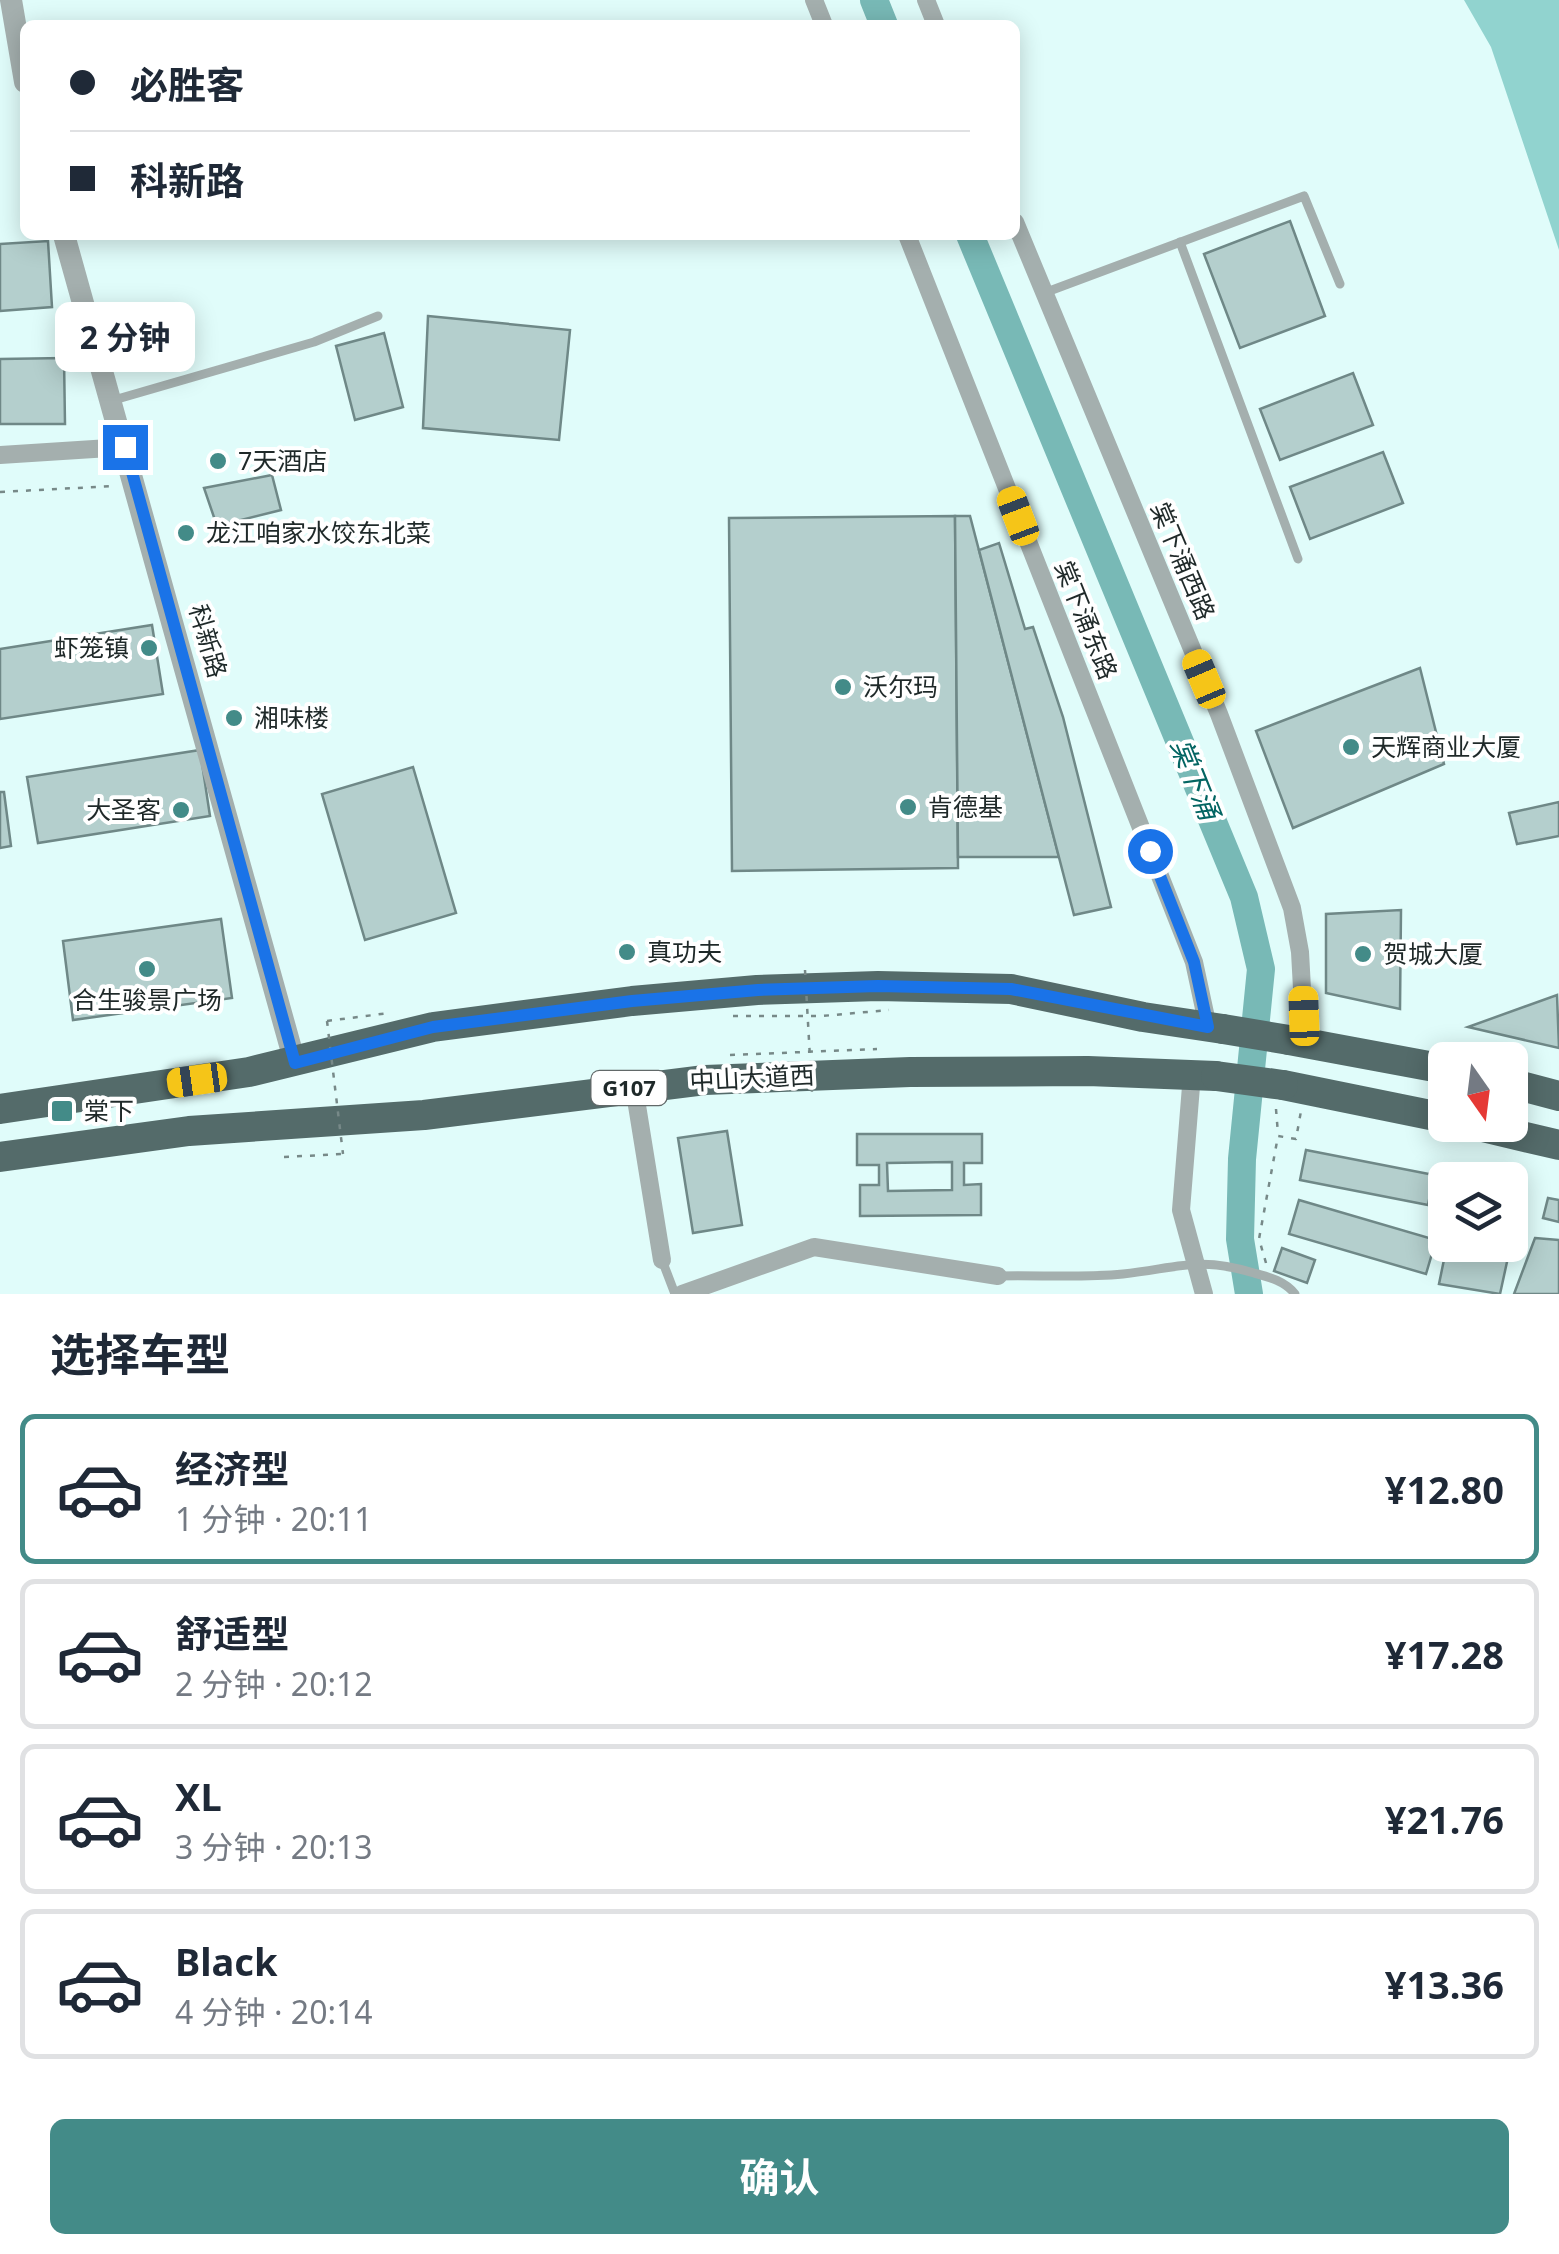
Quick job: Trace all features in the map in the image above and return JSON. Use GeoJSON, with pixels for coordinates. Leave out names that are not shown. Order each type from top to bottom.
{"type":"FeatureCollection","features":[{"type":"Feature","properties":{"kind":"highway"},"geometry":{"type":"LineString","coordinates":[[0,1108],[295,1063],[433,1027],[632,1001],[758,990],[878,986],[1011,989],[1428,1066]]}},
{"type":"Feature","properties":{"kind":"highway","name":"中山大道西"},"geometry":{"type":"LineString","coordinates":[[0,1157],[190,1131],[424,1114],[634,1087],[844,1073],[1204,1075],[1288,1094],[1428,1115]]}},
{"type":"Feature","properties":{"kind":"highway"},"geometry":{"type":"LineString","coordinates":[[1528,1088],[1559,1096]]}},
{"type":"Feature","properties":{"kind":"highway"},"geometry":{"type":"LineString","coordinates":[[1528,1138],[1557,1145]]}},
{"type":"Feature","properties":{"kind":"street"},"geometry":{"type":"LineString","coordinates":[[12,0],[20,50]]}},
{"type":"Feature","properties":{"kind":"street","name":"棠下涌西路"},"geometry":{"type":"LineString","coordinates":[[1020,234],[1219,714],[1292,908],[1300,952],[1298,1041]]}},
{"type":"Feature","properties":{"kind":"street","name":"科新路"},"geometry":{"type":"LineString","coordinates":[[65,240],[295,1063]]}},
{"type":"Feature","properties":{"kind":"street","name":"棠下涌东路"},"geometry":{"type":"LineString","coordinates":[[909,240],[1194,962],[1216,1028]]}},
{"type":"Feature","properties":{"kind":"street"},"geometry":{"type":"LineString","coordinates":[[0,455],[125,447]]}},
{"type":"Feature","properties":{"kind":"street"},"geometry":{"type":"LineString","coordinates":[[1204,1075],[1181,1210],[1204,1294]]}},
{"type":"Feature","properties":{"kind":"street"},"geometry":{"type":"LineString","coordinates":[[634,1087],[662,1260]]}},
{"type":"Feature","properties":{"kind":"street"},"geometry":{"type":"LineString","coordinates":[[679,1294],[814,1247],[998,1276]]}},
{"type":"Feature","properties":{"kind":"lane"},"geometry":{"type":"LineString","coordinates":[[1044,293],[1304,196],[1340,284]]}},
{"type":"Feature","properties":{"kind":"lane"},"geometry":{"type":"LineString","coordinates":[[1180,242],[1298,559]]}},
{"type":"Feature","properties":{"kind":"lane"},"geometry":{"type":"LineString","coordinates":[[111,400],[314,342],[378,316]]}},
{"type":"Feature","properties":{"kind":"lane"},"geometry":{"type":"LineString","coordinates":[[662,1260],[679,1294]]}},
{"type":"Feature","properties":{"kind":"lane"},"geometry":{"type":"LineString","coordinates":[[998,1276],[1122,1274],[1196,1261],[1223,1264],[1266,1277],[1288,1286],[1294,1294]]}},
{"type":"Feature","properties":{"kind":"path"},"geometry":{"type":"LineString","coordinates":[[0,492],[136,485]]}},
{"type":"Feature","properties":{"kind":"path"},"geometry":{"type":"LineString","coordinates":[[805,970],[812,1093]]}},
{"type":"Feature","properties":{"kind":"path"},"geometry":{"type":"LineString","coordinates":[[720,1015],[862,1014],[900,1006]]}},
{"type":"Feature","properties":{"kind":"path"},"geometry":{"type":"LineString","coordinates":[[284,1157],[343,1154],[327,1021],[389,1013]]}},
{"type":"Feature","properties":{"kind":"path"},"geometry":{"type":"LineString","coordinates":[[723,1056],[880,1049]]}},
{"type":"Feature","properties":{"kind":"path"},"geometry":{"type":"LineString","coordinates":[[1278,1136],[1296,1139],[1288,1094]]}},
{"type":"Feature","properties":{"kind":"path"},"geometry":{"type":"LineString","coordinates":[[1266,1277],[1259,1239],[1288,1094]]}},
{"type":"Feature","properties":{"kind":"shaded area"},"geometry":{"type":"Polygon","coordinates":[[[1464,0],[1559,0],[1559,250],[1491,47],[1464,0]]]}},
{"type":"Feature","properties":{"kind":"building"},"geometry":{"type":"Polygon","coordinates":[[[1290,221],[1325,316],[1240,348],[1204,254],[1290,221]]]}},
{"type":"Feature","properties":{"kind":"building"},"geometry":{"type":"Polygon","coordinates":[[[48,241],[52,307],[0,311],[0,244],[48,241]]]}},
{"type":"Feature","properties":{"kind":"building"},"geometry":{"type":"Polygon","coordinates":[[[428,316],[570,330],[559,440],[423,428],[428,316]]]}},
{"type":"Feature","properties":{"kind":"building"},"geometry":{"type":"Polygon","coordinates":[[[384,333],[403,407],[355,420],[336,346],[384,333]]]}},
{"type":"Feature","properties":{"kind":"building"},"geometry":{"type":"Polygon","coordinates":[[[64,358],[65,424],[0,424],[0,359],[64,358]]]}},
{"type":"Feature","properties":{"kind":"building"},"geometry":{"type":"Polygon","coordinates":[[[1353,373],[1373,425],[1280,460],[1260,409],[1353,373]]]}},
{"type":"Feature","properties":{"kind":"building"},"geometry":{"type":"Polygon","coordinates":[[[1383,452],[1403,503],[1310,539],[1290,487],[1383,452]]]}},
{"type":"Feature","properties":{"kind":"building"},"geometry":{"type":"Polygon","coordinates":[[[272,475],[281,510],[217,526],[204,488],[272,475]]]}},
{"type":"Feature","properties":{"kind":"building","name":"沃尔玛"},"geometry":{"type":"Polygon","coordinates":[[[955,516],[958,868],[732,871],[729,518],[955,516]]]}},
{"type":"Feature","properties":{"kind":"building"},"geometry":{"type":"Polygon","coordinates":[[[955,516],[970,516],[1059,857],[958,857],[955,516]]]}},
{"type":"Feature","properties":{"kind":"building"},"geometry":{"type":"Polygon","coordinates":[[[999,543],[1025,629],[1033,627],[1063,717],[1111,907],[1074,915],[979,550],[999,543]]]}},
{"type":"Feature","properties":{"kind":"building"},"geometry":{"type":"Polygon","coordinates":[[[152,625],[163,694],[0,719],[0,649],[152,625]]]}},
{"type":"Feature","properties":{"kind":"building","name":"天辉商业大厦"},"geometry":{"type":"Polygon","coordinates":[[[1420,668],[1444,764],[1293,828],[1256,731],[1420,668]]]}},
{"type":"Feature","properties":{"kind":"building"},"geometry":{"type":"Polygon","coordinates":[[[200,750],[210,816],[38,843],[27,777],[200,750]]]}},
{"type":"Feature","properties":{"kind":"building"},"geometry":{"type":"Polygon","coordinates":[[[413,767],[456,913],[365,940],[322,794],[413,767]]]}},
{"type":"Feature","properties":{"kind":"building"},"geometry":{"type":"Polygon","coordinates":[[[0,792],[4,792],[11,846],[0,848],[0,792]]]}},
{"type":"Feature","properties":{"kind":"building"},"geometry":{"type":"Polygon","coordinates":[[[1559,802],[1559,836],[1517,844],[1509,813],[1559,802]]]}},
{"type":"Feature","properties":{"kind":"building","name":"贺城大厦"},"geometry":{"type":"Polygon","coordinates":[[[1401,910],[1400,1009],[1326,993],[1326,914],[1401,910]]]}},
{"type":"Feature","properties":{"kind":"building","name":"合生骏景广场"},"geometry":{"type":"Polygon","coordinates":[[[221,919],[232,998],[73,1020],[63,941],[221,919]]]}},
{"type":"Feature","properties":{"kind":"building"},"geometry":{"type":"Polygon","coordinates":[[[1557,995],[1559,1048],[1468,1027],[1557,995]]]}},
{"type":"Feature","properties":{"kind":"building"},"geometry":{"type":"Polygon","coordinates":[[[727,1131],[742,1225],[693,1233],[678,1138],[727,1131]]]}},
{"type":"Feature","properties":{"kind":"building"},"geometry":{"type":"Polygon","coordinates":[[[857,1134],[982,1134],[982,1163],[964,1163],[964,1185],[981,1184],[981,1215],[860,1216],[860,1185],[879,1185],[879,1165],[857,1165],[857,1134]],[[952,1162],[887,1163],[888,1191],[952,1190],[952,1162]]]}},
{"type":"Feature","properties":{"kind":"building"},"geometry":{"type":"Polygon","coordinates":[[[1306,1150],[1428,1174],[1428,1205],[1300,1180],[1306,1150]]]}},
{"type":"Feature","properties":{"kind":"building"},"geometry":{"type":"Polygon","coordinates":[[[1548,1198],[1559,1200],[1559,1222],[1543,1218],[1548,1198]]]}},
{"type":"Feature","properties":{"kind":"building"},"geometry":{"type":"Polygon","coordinates":[[[1299,1200],[1428,1238],[1430,1262],[1426,1274],[1289,1234],[1299,1200]]]}},
{"type":"Feature","properties":{"kind":"building"},"geometry":{"type":"Polygon","coordinates":[[[1535,1238],[1559,1240],[1559,1294],[1514,1294],[1535,1238]]]}},
{"type":"Feature","properties":{"kind":"building"},"geometry":{"type":"Polygon","coordinates":[[[1282,1248],[1315,1260],[1307,1283],[1274,1271],[1282,1248]]]}},
{"type":"Feature","properties":{"kind":"building"},"geometry":{"type":"Polygon","coordinates":[[[1444,1262],[1507,1262],[1500,1294],[1439,1284],[1444,1262]]]}},
{"type":"Feature","properties":{"kind":"waterway","name":"棠下涌"},"geometry":{"type":"LineString","coordinates":[[874,0],[882,20]]}},
{"type":"Feature","properties":{"kind":"waterway","name":"棠下涌"},"geometry":{"type":"LineString","coordinates":[[972,240],[1244,897],[1261,969],[1242,1159],[1240,1239],[1249,1294]]}},
{"type":"Feature","properties":{"kind":"place","name":"7天酒店"},"geometry":{"type":"Point","coordinates":[218,461]}},
{"type":"Feature","properties":{"kind":"place","name":"龙江咱家水饺东北菜"},"geometry":{"type":"Point","coordinates":[186,533]}},
{"type":"Feature","properties":{"kind":"place","name":"虾笼镇"},"geometry":{"type":"Point","coordinates":[149,648]}},
{"type":"Feature","properties":{"kind":"place","name":"沃尔玛"},"geometry":{"type":"Point","coordinates":[843,687]}},
{"type":"Feature","properties":{"kind":"place","name":"湘味楼"},"geometry":{"type":"Point","coordinates":[234,718]}},
{"type":"Feature","properties":{"kind":"place","name":"天辉商业大厦"},"geometry":{"type":"Point","coordinates":[1351,747]}},
{"type":"Feature","properties":{"kind":"place","name":"肯德基"},"geometry":{"type":"Point","coordinates":[908,807]}},
{"type":"Feature","properties":{"kind":"place","name":"大圣客"},"geometry":{"type":"Point","coordinates":[181,810]}},
{"type":"Feature","properties":{"kind":"place","name":"真功夫"},"geometry":{"type":"Point","coordinates":[627,952]}},
{"type":"Feature","properties":{"kind":"place","name":"贺城大厦"},"geometry":{"type":"Point","coordinates":[1363,954]}},
{"type":"Feature","properties":{"kind":"place","name":"合生骏景广场"},"geometry":{"type":"Point","coordinates":[147,969]}},
{"type":"Feature","properties":{"kind":"place","name":"棠下"},"geometry":{"type":"Point","coordinates":[62,1111]}},
{"type":"Feature","properties":{"kind":"route"},"geometry":{"type":"LineString","coordinates":[[125,447],[295,1063],[433,1027],[632,1001],[758,990],[878,986],[1011,989],[1208,1027],[1194,962],[1150,851]]}}]}
